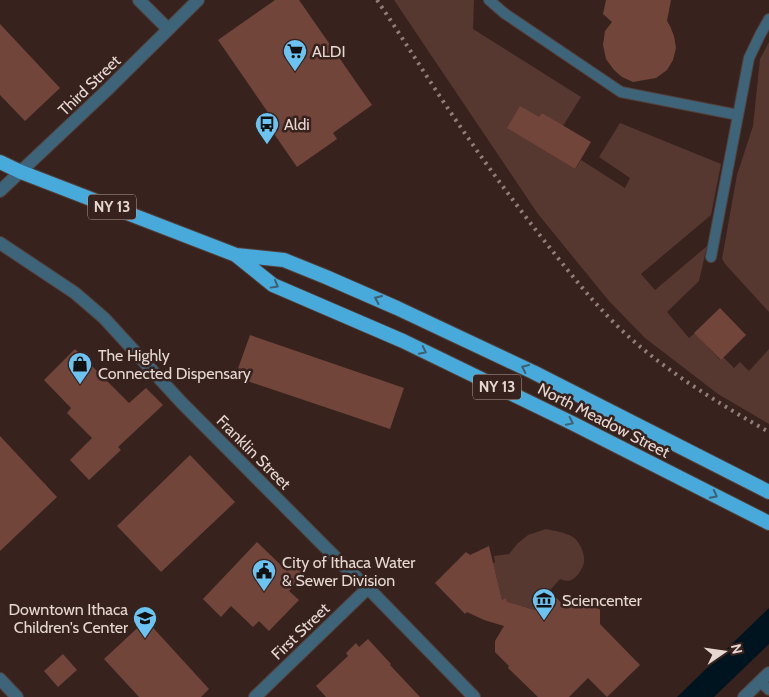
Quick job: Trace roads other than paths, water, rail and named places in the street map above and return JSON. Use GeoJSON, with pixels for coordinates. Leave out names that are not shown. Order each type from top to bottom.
{"type":"FeatureCollection","features":[{"type":"Feature","properties":{"kind":"highway","name":"North Meadow Street"},"geometry":{"type":"LineString","coordinates":[[0,162],[21,172],[236,255],[284,260],[397,308],[569,390],[769,492]]}},
{"type":"Feature","properties":{"kind":"highway","name":"North Meadow Street"},"geometry":{"type":"LineString","coordinates":[[236,255],[273,285],[420,350],[572,423],[764,521]]}},
{"type":"Feature","properties":{"kind":"street"},"geometry":{"type":"LineString","coordinates":[[139,0],[168,29]]}},
{"type":"Feature","properties":{"kind":"street","name":"Third Street"},"geometry":{"type":"LineString","coordinates":[[0,191],[105,92],[198,0]]}},
{"type":"Feature","properties":{"kind":"street","name":"Franklin Street"},"geometry":{"type":"LineString","coordinates":[[0,243],[75,293],[104,318],[181,402],[368,588],[474,697]]}},
{"type":"Feature","properties":{"kind":"street","name":"First Street"},"geometry":{"type":"LineString","coordinates":[[255,697],[368,588]]}},
{"type":"Feature","properties":{"kind":"street"},"geometry":{"type":"LineString","coordinates":[[0,679],[17,697]]}},
{"type":"Feature","properties":{"kind":"street"},"geometry":{"type":"LineString","coordinates":[[744,697],[766,681]]}},
{"type":"Feature","properties":{"kind":"lane"},"geometry":{"type":"LineString","coordinates":[[489,0],[504,13],[621,92],[738,114]]}},
{"type":"Feature","properties":{"kind":"lane"},"geometry":{"type":"LineString","coordinates":[[711,257],[749,58],[769,19]]}},
{"type":"Feature","properties":{"kind":"water"},"geometry":{"type":"Polygon","coordinates":[[[769,608],[769,644],[714,697],[677,697],[769,608]]]}},
{"type":"Feature","properties":{"kind":"railway"},"geometry":{"type":"LineString","coordinates":[[377,0],[452,115],[493,173],[550,248],[602,310],[637,344],[684,380],[769,432]]}},
{"type":"Feature","properties":{"kind":"place","name":"ALDI"},"geometry":{"type":"Point","coordinates":[295,72]}},
{"type":"Feature","properties":{"kind":"place","name":"Aldi"},"geometry":{"type":"Point","coordinates":[267,145]}},
{"type":"Feature","properties":{"kind":"place","name":"The Highly Connected Dispensary"},"geometry":{"type":"Point","coordinates":[80,385]}},
{"type":"Feature","properties":{"kind":"place","name":"City of Ithaca Water & Sewer Division"},"geometry":{"type":"Point","coordinates":[264,592]}},
{"type":"Feature","properties":{"kind":"place","name":"Sciencenter"},"geometry":{"type":"Point","coordinates":[544,621]}},
{"type":"Feature","properties":{"kind":"place","name":"Downtown Ithaca Children's Center"},"geometry":{"type":"Point","coordinates":[145,639]}}]}
